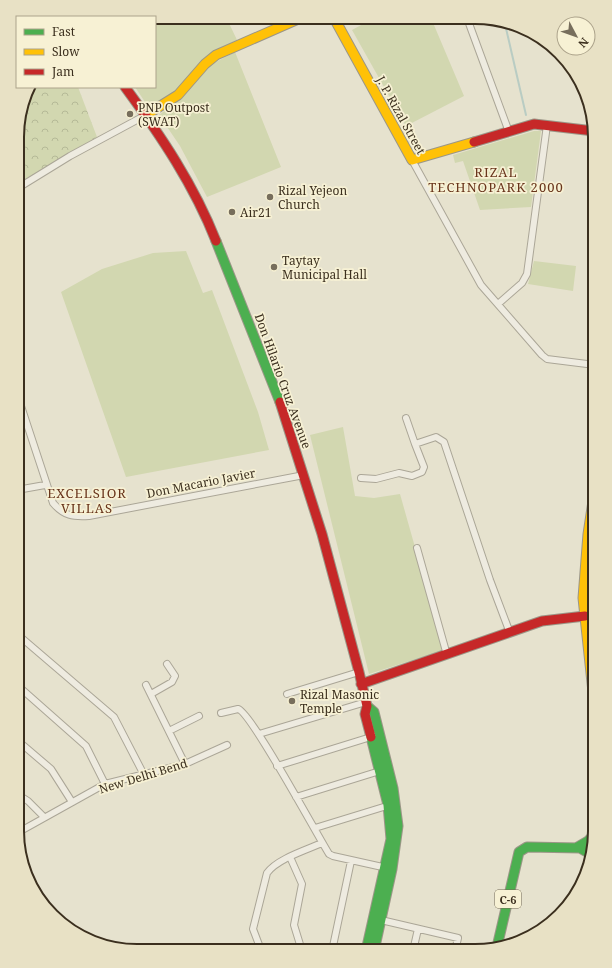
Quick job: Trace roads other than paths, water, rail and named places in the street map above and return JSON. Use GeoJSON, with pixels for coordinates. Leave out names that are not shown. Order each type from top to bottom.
{"type":"FeatureCollection","features":[{"type":"Feature","properties":{"kind":"street"},"geometry":{"type":"LineString","coordinates":[[24,184],[70,156],[146,115],[178,95],[205,64],[216,55],[290,24]]}},
{"type":"Feature","properties":{"kind":"street","name":"J. P. Rizal Street"},"geometry":{"type":"LineString","coordinates":[[337,24],[476,278],[542,355],[547,358],[588,364]]}},
{"type":"Feature","properties":{"kind":"street"},"geometry":{"type":"LineString","coordinates":[[469,24],[509,132]]}},
{"type":"Feature","properties":{"kind":"street","name":"Don Hilario Cruz Avenue"},"geometry":{"type":"LineString","coordinates":[[126,88],[146,115],[189,179],[203,208],[274,384],[304,475],[359,672],[366,704],[374,712],[376,736],[398,826],[376,944]]}},
{"type":"Feature","properties":{"kind":"street"},"geometry":{"type":"LineString","coordinates":[[412,160],[534,124],[588,130]]}},
{"type":"Feature","properties":{"kind":"street"},"geometry":{"type":"LineString","coordinates":[[498,304],[522,283],[528,274],[547,125]]}},
{"type":"Feature","properties":{"kind":"street","name":"Don Macario Javier"},"geometry":{"type":"LineString","coordinates":[[24,417],[45,485],[53,503],[60,512],[73,517],[89,516],[304,475]]}},
{"type":"Feature","properties":{"kind":"street"},"geometry":{"type":"LineString","coordinates":[[361,478],[376,478],[399,473],[412,476],[422,472],[424,467],[406,418]]}},
{"type":"Feature","properties":{"kind":"street"},"geometry":{"type":"LineString","coordinates":[[415,444],[436,437],[444,442],[490,580],[510,633]]}},
{"type":"Feature","properties":{"kind":"street"},"geometry":{"type":"LineString","coordinates":[[24,489],[45,485]]}},
{"type":"Feature","properties":{"kind":"street"},"geometry":{"type":"LineString","coordinates":[[588,542],[583,580],[585,616],[588,628]]}},
{"type":"Feature","properties":{"kind":"street"},"geometry":{"type":"LineString","coordinates":[[417,548],[447,655]]}},
{"type":"Feature","properties":{"kind":"street"},"geometry":{"type":"LineString","coordinates":[[361,684],[542,621],[585,616]]}},
{"type":"Feature","properties":{"kind":"street"},"geometry":{"type":"LineString","coordinates":[[24,640],[114,717],[143,773]]}},
{"type":"Feature","properties":{"kind":"street"},"geometry":{"type":"LineString","coordinates":[[151,694],[172,682],[175,676],[167,664]]}},
{"type":"Feature","properties":{"kind":"street"},"geometry":{"type":"LineString","coordinates":[[287,694],[359,672]]}},
{"type":"Feature","properties":{"kind":"street"},"geometry":{"type":"LineString","coordinates":[[146,685],[184,764]]}},
{"type":"Feature","properties":{"kind":"street"},"geometry":{"type":"LineString","coordinates":[[24,691],[86,746],[104,784]]}},
{"type":"Feature","properties":{"kind":"street"},"geometry":{"type":"LineString","coordinates":[[259,734],[366,704]]}},
{"type":"Feature","properties":{"kind":"street"},"geometry":{"type":"LineString","coordinates":[[221,713],[241,709],[259,734],[329,854],[351,861],[389,869]]}},
{"type":"Feature","properties":{"kind":"street"},"geometry":{"type":"LineString","coordinates":[[169,731],[199,716]]}},
{"type":"Feature","properties":{"kind":"street"},"geometry":{"type":"LineString","coordinates":[[277,766],[376,736]]}},
{"type":"Feature","properties":{"kind":"street","name":"New Delhi Bend"},"geometry":{"type":"LineString","coordinates":[[24,829],[104,784],[143,773],[184,764],[227,745]]}},
{"type":"Feature","properties":{"kind":"street"},"geometry":{"type":"LineString","coordinates":[[24,746],[51,769],[72,802]]}},
{"type":"Feature","properties":{"kind":"street"},"geometry":{"type":"LineString","coordinates":[[296,796],[384,769]]}},
{"type":"Feature","properties":{"kind":"street"},"geometry":{"type":"LineString","coordinates":[[24,798],[44,817]]}},
{"type":"Feature","properties":{"kind":"street"},"geometry":{"type":"LineString","coordinates":[[315,828],[392,804]]}},
{"type":"Feature","properties":{"kind":"street"},"geometry":{"type":"LineString","coordinates":[[576,848],[588,840]]}},
{"type":"Feature","properties":{"kind":"street"},"geometry":{"type":"LineString","coordinates":[[259,944],[253,929],[266,873],[270,868],[322,842]]}},
{"type":"Feature","properties":{"kind":"street","name":"C-6"},"geometry":{"type":"LineString","coordinates":[[498,942],[519,852],[527,847],[576,848]]}},
{"type":"Feature","properties":{"kind":"street"},"geometry":{"type":"LineString","coordinates":[[576,848],[586,851]]}},
{"type":"Feature","properties":{"kind":"street"},"geometry":{"type":"LineString","coordinates":[[290,857],[302,884],[294,924],[300,944]]}},
{"type":"Feature","properties":{"kind":"street"},"geometry":{"type":"LineString","coordinates":[[333,944],[351,861]]}},
{"type":"Feature","properties":{"kind":"street","name":"Don Hilario Cruz Avenue"},"geometry":{"type":"LineString","coordinates":[[368,944],[389,869]]}},
{"type":"Feature","properties":{"kind":"street"},"geometry":{"type":"LineString","coordinates":[[381,920],[458,938],[457,944]]}},
{"type":"Feature","properties":{"kind":"street"},"geometry":{"type":"LineString","coordinates":[[415,944],[418,929]]}},
{"type":"Feature","properties":{"kind":"waterway"},"geometry":{"type":"LineString","coordinates":[[506,29],[526,115]]}},
{"type":"Feature","properties":{"kind":"place","name":"PNP Outpost (SWAT)"},"geometry":{"type":"Point","coordinates":[130,114]}},
{"type":"Feature","properties":{"kind":"place","name":"Rizal Yejeon Church"},"geometry":{"type":"Point","coordinates":[270,197]}},
{"type":"Feature","properties":{"kind":"place","name":"Air21"},"geometry":{"type":"Point","coordinates":[232,212]}},
{"type":"Feature","properties":{"kind":"place","name":"Taytay Municipal Hall"},"geometry":{"type":"Point","coordinates":[274,267]}},
{"type":"Feature","properties":{"kind":"place","name":"Rizal Masonic Temple"},"geometry":{"type":"Point","coordinates":[292,701]}},
{"type":"Feature","properties":{"kind":"district","name":"RIZAL TECHNOPARK 2000"},"geometry":{"type":"Point","coordinates":[496,180]}},
{"type":"Feature","properties":{"kind":"district","name":"EXCELSIOR VILLAS"},"geometry":{"type":"Point","coordinates":[87,500]}}]}
